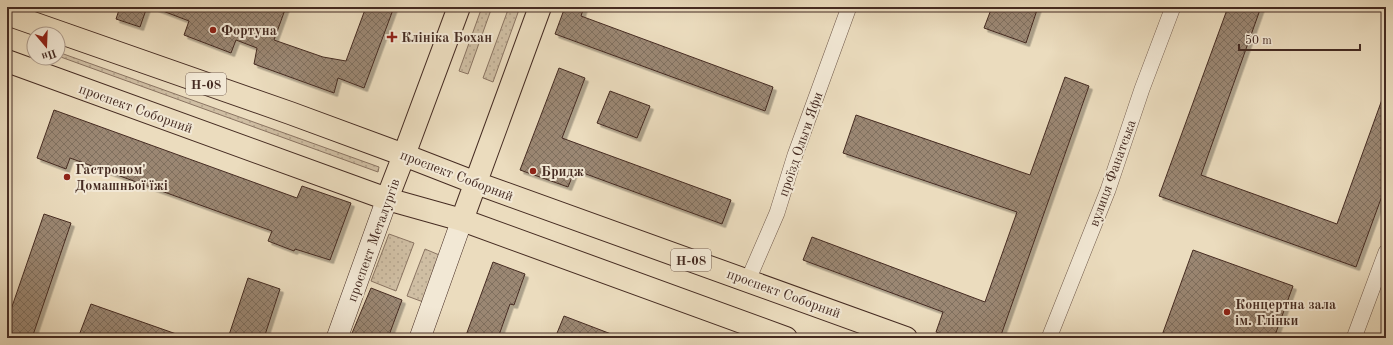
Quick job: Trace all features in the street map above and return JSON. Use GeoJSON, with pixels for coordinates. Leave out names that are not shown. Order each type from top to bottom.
{"type":"FeatureCollection","features":[{"type":"Feature","properties":{"kind":"main road","name":"проспект Металургів"},"geometry":{"type":"LineString","coordinates":[[337,338],[386,199],[459,7]]}},
{"type":"Feature","properties":{"kind":"main road"},"geometry":{"type":"LineString","coordinates":[[420,338],[540,7]]}},
{"type":"Feature","properties":{"kind":"main road","name":"проспект Соборний"},"geometry":{"type":"LineString","coordinates":[[7,14],[404,155],[906,338]]}},
{"type":"Feature","properties":{"kind":"main road","name":"проспект Соборний"},"geometry":{"type":"LineString","coordinates":[[7,61],[386,199],[462,220],[786,338]]}},
{"type":"Feature","properties":{"kind":"street","name":"проїзд Ольги Яфи"},"geometry":{"type":"LineString","coordinates":[[748,280],[777,213],[795,155],[849,7]]}},
{"type":"Feature","properties":{"kind":"street","name":"вулиця Фанатська"},"geometry":{"type":"LineString","coordinates":[[1049,338],[1108,190],[1142,89],[1173,7]]}},
{"type":"Feature","properties":{"kind":"street"},"geometry":{"type":"LineString","coordinates":[[1354,338],[1386,252]]}},
{"type":"Feature","properties":{"kind":"shaded area"},"geometry":{"type":"Polygon","coordinates":[[[482,7],[492,7],[468,74],[459,71],[482,7]]]}},
{"type":"Feature","properties":{"kind":"shaded area"},"geometry":{"type":"Polygon","coordinates":[[[509,7],[520,7],[493,82],[483,78],[509,7]]]}},
{"type":"Feature","properties":{"kind":"shaded area"},"geometry":{"type":"Polygon","coordinates":[[[66,55],[379,167],[378,172],[66,59],[66,55]]]}},
{"type":"Feature","properties":{"kind":"shaded area"},"geometry":{"type":"Polygon","coordinates":[[[389,234],[414,243],[396,291],[371,281],[389,234]]]}},
{"type":"Feature","properties":{"kind":"shaded area"},"geometry":{"type":"Polygon","coordinates":[[[425,249],[444,257],[426,303],[407,296],[425,249]]]}},
{"type":"Feature","properties":{"kind":"building"},"geometry":{"type":"Polygon","coordinates":[[[120,7],[147,7],[140,27],[116,19],[120,7]]]}},
{"type":"Feature","properties":{"kind":"building"},"geometry":{"type":"Polygon","coordinates":[[[155,7],[286,7],[274,40],[323,57],[346,61],[366,7],[394,7],[364,88],[338,78],[334,93],[254,64],[257,48],[236,40],[231,53],[184,35],[189,21],[155,7]]]}},
{"type":"Feature","properties":{"kind":"building"},"geometry":{"type":"Polygon","coordinates":[[[565,7],[584,7],[581,16],[773,87],[765,111],[555,34],[565,7]]]}},
{"type":"Feature","properties":{"kind":"building"},"geometry":{"type":"Polygon","coordinates":[[[992,7],[1038,7],[1026,43],[984,28],[992,7]]]}},
{"type":"Feature","properties":{"kind":"building"},"geometry":{"type":"Polygon","coordinates":[[[1228,7],[1261,7],[1201,175],[1337,224],[1384,94],[1386,94],[1386,185],[1356,267],[1159,196],[1228,7]]]}},
{"type":"Feature","properties":{"kind":"building"},"geometry":{"type":"Polygon","coordinates":[[[559,68],[585,78],[562,138],[731,200],[722,224],[575,170],[568,187],[520,170],[559,68]]]}},
{"type":"Feature","properties":{"kind":"building"},"geometry":{"type":"Polygon","coordinates":[[[1065,77],[1089,86],[1000,338],[953,338],[936,332],[943,312],[803,260],[812,237],[985,302],[1017,212],[843,153],[856,115],[1030,175],[1065,77]]]}},
{"type":"Feature","properties":{"kind":"building"},"geometry":{"type":"Polygon","coordinates":[[[610,91],[650,106],[637,138],[597,123],[610,91]]]}},
{"type":"Feature","properties":{"kind":"building"},"geometry":{"type":"Polygon","coordinates":[[[54,110],[297,198],[302,186],[351,203],[330,260],[295,249],[294,251],[268,241],[272,231],[70,158],[66,169],[37,158],[54,110]]]}},
{"type":"Feature","properties":{"kind":"building"},"geometry":{"type":"Polygon","coordinates":[[[44,214],[71,223],[32,338],[7,338],[7,321],[44,214]]]}},
{"type":"Feature","properties":{"kind":"building","name":"Концертна зала ім. Глінки"},"geometry":{"type":"Polygon","coordinates":[[[1193,250],[1293,286],[1274,338],[1161,338],[1193,250]]]}},
{"type":"Feature","properties":{"kind":"building"},"geometry":{"type":"Polygon","coordinates":[[[493,262],[525,274],[514,305],[510,304],[498,338],[465,338],[493,262]]]}},
{"type":"Feature","properties":{"kind":"building"},"geometry":{"type":"Polygon","coordinates":[[[248,278],[280,289],[264,338],[228,338],[248,278]]]}},
{"type":"Feature","properties":{"kind":"building"},"geometry":{"type":"Polygon","coordinates":[[[371,288],[402,300],[388,338],[350,338],[371,288]]]}},
{"type":"Feature","properties":{"kind":"building"},"geometry":{"type":"Polygon","coordinates":[[[91,304],[182,336],[182,338],[78,338],[91,304]]]}},
{"type":"Feature","properties":{"kind":"building"},"geometry":{"type":"Polygon","coordinates":[[[564,316],[619,337],[619,338],[555,338],[564,316]]]}},
{"type":"Feature","properties":{"kind":"place","name":"Фортуна"},"geometry":{"type":"Point","coordinates":[213,30]}},
{"type":"Feature","properties":{"kind":"place","name":"Клініка Бохан"},"geometry":{"type":"Point","coordinates":[392,37]}},
{"type":"Feature","properties":{"kind":"place","name":"Бридж"},"geometry":{"type":"Point","coordinates":[533,171]}},
{"type":"Feature","properties":{"kind":"place","name":"Гастроном' Домашньої їжі"},"geometry":{"type":"Point","coordinates":[67,177]}},
{"type":"Feature","properties":{"kind":"place","name":"Концертна зала ім. Глінки"},"geometry":{"type":"Point","coordinates":[1227,312]}}]}
